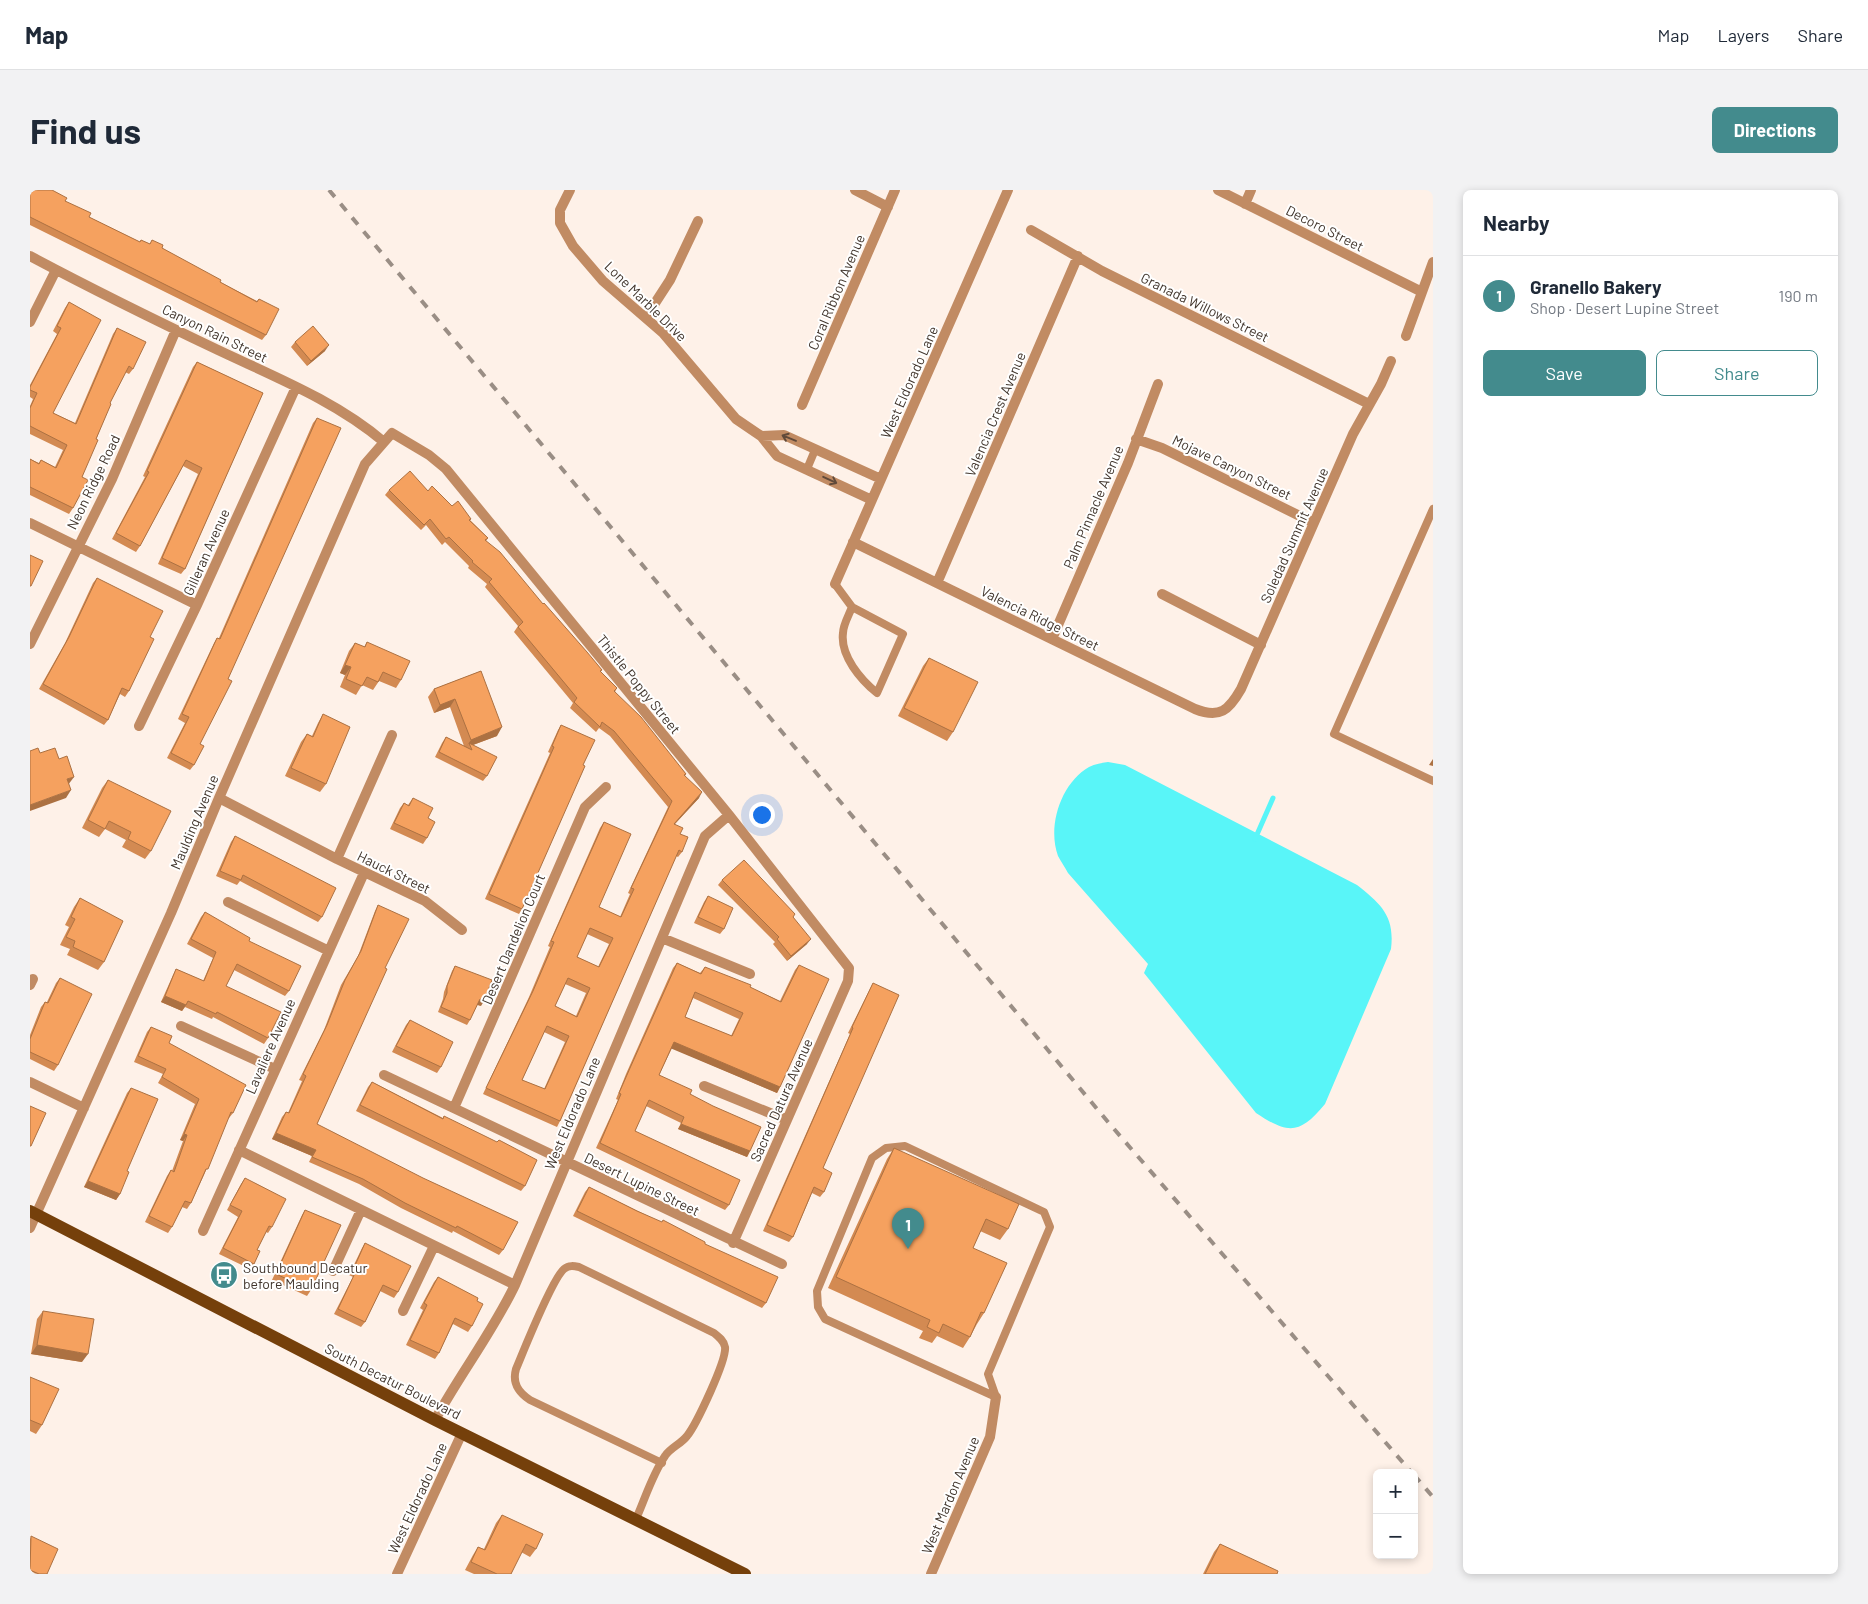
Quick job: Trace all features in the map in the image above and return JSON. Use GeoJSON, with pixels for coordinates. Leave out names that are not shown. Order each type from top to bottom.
{"type":"FeatureCollection","features":[{"type":"Feature","properties":{"kind":"main road","name":"South Decatur Boulevard"},"geometry":{"type":"LineString","coordinates":[[33,1213],[462,1434],[745,1574]]}},
{"type":"Feature","properties":{"kind":"street","name":"Lone Marble Drive"},"geometry":{"type":"LineString","coordinates":[[570,190],[560,210],[560,223],[573,246],[603,281],[663,333],[736,420],[761,436],[777,456],[872,500]]}},
{"type":"Feature","properties":{"kind":"street"},"geometry":{"type":"LineString","coordinates":[[855,190],[888,207]]}},
{"type":"Feature","properties":{"kind":"street","name":"Coral Ribbon Avenue"},"geometry":{"type":"LineString","coordinates":[[802,405],[895,190]]}},
{"type":"Feature","properties":{"kind":"street","name":"West Eldorado Lane"},"geometry":{"type":"LineString","coordinates":[[835,584],[1008,190]]}},
{"type":"Feature","properties":{"kind":"street","name":"Decoro Street"},"geometry":{"type":"LineString","coordinates":[[1218,190],[1420,291]]}},
{"type":"Feature","properties":{"kind":"street"},"geometry":{"type":"LineString","coordinates":[[1246,204],[1251,190]]}},
{"type":"Feature","properties":{"kind":"street"},"geometry":{"type":"LineString","coordinates":[[646,317],[670,280],[698,221]]}},
{"type":"Feature","properties":{"kind":"street","name":"Granada Willows Street"},"geometry":{"type":"LineString","coordinates":[[1031,230],[1102,271],[1370,404]]}},
{"type":"Feature","properties":{"kind":"street","name":"Canyon Rain Street"},"geometry":{"type":"LineString","coordinates":[[30,256],[176,330],[296,387],[359,421],[384,442]]}},
{"type":"Feature","properties":{"kind":"street","name":"Valencia Crest Avenue"},"geometry":{"type":"LineString","coordinates":[[937,583],[1078,256]]}},
{"type":"Feature","properties":{"kind":"street"},"geometry":{"type":"LineString","coordinates":[[1406,336],[1420,291],[1433,262]]}},
{"type":"Feature","properties":{"kind":"street"},"geometry":{"type":"LineString","coordinates":[[30,322],[56,270]]}},
{"type":"Feature","properties":{"kind":"street","name":"Neon Ridge Road"},"geometry":{"type":"LineString","coordinates":[[30,644],[77,546],[112,479],[176,330]]}},
{"type":"Feature","properties":{"kind":"street","name":"Soledad Summit Avenue"},"geometry":{"type":"LineString","coordinates":[[1216,714],[1232,705],[1261,644],[1353,434],[1391,361]]}},
{"type":"Feature","properties":{"kind":"street","name":"Palm Pinnacle Avenue"},"geometry":{"type":"LineString","coordinates":[[1052,639],[1158,384]]}},
{"type":"Feature","properties":{"kind":"street","name":"Gilleran Avenue"},"geometry":{"type":"LineString","coordinates":[[139,726],[197,605],[296,387]]}},
{"type":"Feature","properties":{"kind":"street","name":"Maulding Avenue"},"geometry":{"type":"LineString","coordinates":[[30,1228],[33,1213],[84,1108],[171,913],[219,798],[365,464],[392,433]]}},
{"type":"Feature","properties":{"kind":"street","name":"Thistle Poppy Street"},"geometry":{"type":"LineString","coordinates":[[392,433],[429,455],[446,469],[729,815],[850,968]]}},
{"type":"Feature","properties":{"kind":"street"},"geometry":{"type":"LineString","coordinates":[[761,436],[784,435],[881,479]]}},
{"type":"Feature","properties":{"kind":"street","name":"Mojave Canyon Street"},"geometry":{"type":"LineString","coordinates":[[1136,439],[1162,448],[1314,523]]}},
{"type":"Feature","properties":{"kind":"street"},"geometry":{"type":"LineString","coordinates":[[30,523],[197,605]]}},
{"type":"Feature","properties":{"kind":"street","name":"Valencia Ridge Street"},"geometry":{"type":"LineString","coordinates":[[853,542],[1195,709],[1207,714],[1216,714]]}},
{"type":"Feature","properties":{"kind":"street"},"geometry":{"type":"LineString","coordinates":[[1162,594],[1261,644]]}},
{"type":"Feature","properties":{"kind":"street","name":"Hauck Street"},"geometry":{"type":"LineString","coordinates":[[337,860],[392,735]]}},
{"type":"Feature","properties":{"kind":"street","name":"Desert Dandelion Court"},"geometry":{"type":"LineString","coordinates":[[454,1108],[584,807],[606,787]]}},
{"type":"Feature","properties":{"kind":"street","name":"Hauck Street"},"geometry":{"type":"LineString","coordinates":[[219,798],[337,860],[425,901],[462,930]]}},
{"type":"Feature","properties":{"kind":"street","name":"West Eldorado Lane"},"geometry":{"type":"LineString","coordinates":[[435,1420],[467,1364],[482,1346],[499,1318],[515,1285],[706,836],[729,815]]}},
{"type":"Feature","properties":{"kind":"street","name":"Lavaliere Avenue"},"geometry":{"type":"LineString","coordinates":[[203,1231],[327,950],[364,873]]}},
{"type":"Feature","properties":{"kind":"street"},"geometry":{"type":"LineString","coordinates":[[228,902],[327,950]]}},
{"type":"Feature","properties":{"kind":"street"},"geometry":{"type":"LineString","coordinates":[[662,938],[750,974]]}},
{"type":"Feature","properties":{"kind":"street","name":"Sacred Datura Avenue"},"geometry":{"type":"LineString","coordinates":[[733,1243],[848,981],[850,968]]}},
{"type":"Feature","properties":{"kind":"street"},"geometry":{"type":"LineString","coordinates":[[181,1026],[275,1069]]}},
{"type":"Feature","properties":{"kind":"street","name":"Desert Lupine Street"},"geometry":{"type":"LineString","coordinates":[[384,1074],[733,1243],[782,1264]]}},
{"type":"Feature","properties":{"kind":"street"},"geometry":{"type":"LineString","coordinates":[[30,1082],[84,1108]]}},
{"type":"Feature","properties":{"kind":"street"},"geometry":{"type":"LineString","coordinates":[[704,1086],[787,1120]]}},
{"type":"Feature","properties":{"kind":"street"},"geometry":{"type":"LineString","coordinates":[[239,1150],[515,1285]]}},
{"type":"Feature","properties":{"kind":"street"},"geometry":{"type":"LineString","coordinates":[[333,1271],[361,1210]]}},
{"type":"Feature","properties":{"kind":"street"},"geometry":{"type":"LineString","coordinates":[[403,1311],[434,1246]]}},
{"type":"Feature","properties":{"kind":"street","name":"West Mardon Avenue"},"geometry":{"type":"LineString","coordinates":[[931,1574],[990,1437],[996,1397]]}},
{"type":"Feature","properties":{"kind":"street","name":"West Eldorado Lane"},"geometry":{"type":"LineString","coordinates":[[397,1574],[462,1434]]}},
{"type":"Feature","properties":{"kind":"lane"},"geometry":{"type":"LineString","coordinates":[[807,469],[814,450]]}},
{"type":"Feature","properties":{"kind":"lane"},"geometry":{"type":"LineString","coordinates":[[1433,509],[1334,734],[1433,781]]}},
{"type":"Feature","properties":{"kind":"lane"},"geometry":{"type":"LineString","coordinates":[[835,584],[852,607],[903,634],[877,693],[864,682],[848,656],[844,643],[842,634],[852,607]]}},
{"type":"Feature","properties":{"kind":"lane"},"geometry":{"type":"LineString","coordinates":[[906,1146],[1044,1212],[1050,1228],[988,1374],[996,1397],[825,1319],[818,1307],[817,1292],[872,1158],[886,1148],[906,1146]]}},
{"type":"Feature","properties":{"kind":"lane"},"geometry":{"type":"LineString","coordinates":[[636,1520],[662,1463],[665,1456],[686,1438],[693,1428],[721,1365],[725,1345],[721,1338],[714,1333],[579,1267],[569,1266],[564,1269],[554,1284],[516,1369],[514,1377],[518,1391],[530,1400],[662,1463]]}},
{"type":"Feature","properties":{"kind":"water"},"geometry":{"type":"Polygon","coordinates":[[[1108,762],[1125,765],[1357,885],[1373,898],[1388,919],[1392,938],[1391,949],[1325,1104],[1301,1126],[1286,1128],[1256,1113],[1144,973],[1148,964],[1068,873],[1059,858],[1054,832],[1059,806],[1064,794],[1079,774],[1091,766],[1108,762]]]}},
{"type":"Feature","properties":{"kind":"building"},"geometry":{"type":"Polygon","coordinates":[[[30,190],[52,190],[67,198],[65,201],[91,213],[89,217],[140,242],[141,240],[150,244],[152,240],[163,245],[162,248],[221,280],[220,282],[257,302],[259,299],[279,309],[266,335],[30,217],[30,190]]]}},
{"type":"Feature","properties":{"kind":"building"},"geometry":{"type":"Polygon","coordinates":[[[69,302],[101,320],[53,413],[76,424],[117,328],[146,342],[133,369],[129,366],[110,403],[96,439],[98,440],[82,477],[88,480],[73,508],[30,487],[30,459],[39,464],[41,460],[56,468],[67,445],[30,426],[30,408],[37,393],[30,390],[30,387],[61,328],[57,326],[69,302]]]}},
{"type":"Feature","properties":{"kind":"building"},"geometry":{"type":"Polygon","coordinates":[[[313,326],[329,345],[311,361],[295,342],[313,326]]]}},
{"type":"Feature","properties":{"kind":"building"},"geometry":{"type":"Polygon","coordinates":[[[197,362],[263,393],[185,569],[162,558],[202,468],[186,460],[140,546],[116,533],[149,472],[147,471],[197,362]]]}},
{"type":"Feature","properties":{"kind":"building"},"geometry":{"type":"Polygon","coordinates":[[[317,418],[341,428],[228,679],[232,681],[200,744],[204,746],[194,765],[171,753],[189,717],[182,714],[217,638],[220,639],[317,418]]]}},
{"type":"Feature","properties":{"kind":"building"},"geometry":{"type":"Polygon","coordinates":[[[410,471],[428,491],[432,486],[452,506],[458,501],[471,519],[469,520],[488,538],[485,540],[500,552],[543,604],[587,652],[602,670],[600,671],[617,688],[614,691],[641,717],[686,774],[684,775],[702,792],[674,824],[683,828],[680,834],[688,837],[682,852],[679,850],[560,1121],[486,1088],[533,991],[554,942],[551,941],[604,822],[631,834],[599,907],[621,917],[634,889],[631,888],[672,801],[614,731],[602,722],[600,727],[574,702],[577,698],[518,627],[523,622],[489,582],[492,579],[472,562],[449,537],[446,539],[430,519],[424,525],[389,490],[410,471]],[[590,928],[577,957],[599,967],[613,938],[590,928]],[[568,978],[555,1006],[577,1017],[590,988],[568,978]],[[547,1026],[522,1080],[545,1089],[569,1036],[547,1026]]]}},
{"type":"Feature","properties":{"kind":"building"},"geometry":{"type":"Polygon","coordinates":[[[30,555],[43,561],[31,586],[30,586],[30,555]]]}},
{"type":"Feature","properties":{"kind":"building"},"geometry":{"type":"Polygon","coordinates":[[[97,578],[163,611],[150,637],[154,639],[129,691],[122,688],[108,720],[43,684],[69,637],[97,578]]]}},
{"type":"Feature","properties":{"kind":"building"},"geometry":{"type":"Polygon","coordinates":[[[367,642],[410,661],[401,680],[383,672],[378,682],[367,677],[362,686],[346,679],[351,667],[345,665],[355,643],[365,647],[367,642]]]}},
{"type":"Feature","properties":{"kind":"building"},"geometry":{"type":"Polygon","coordinates":[[[929,658],[978,682],[953,732],[904,708],[929,658]]]}},
{"type":"Feature","properties":{"kind":"building"},"geometry":{"type":"Polygon","coordinates":[[[481,671],[502,727],[471,740],[455,699],[440,705],[434,689],[481,671]]]}},
{"type":"Feature","properties":{"kind":"building"},"geometry":{"type":"Polygon","coordinates":[[[323,714],[350,727],[326,784],[291,768],[307,734],[313,737],[323,714]]]}},
{"type":"Feature","properties":{"kind":"building"},"geometry":{"type":"Polygon","coordinates":[[[561,725],[595,740],[522,909],[489,894],[554,747],[552,746],[561,725]]]}},
{"type":"Feature","properties":{"kind":"building"},"geometry":{"type":"Polygon","coordinates":[[[446,737],[472,750],[469,743],[497,757],[487,776],[439,752],[446,737]]]}},
{"type":"Feature","properties":{"kind":"building"},"geometry":{"type":"Polygon","coordinates":[[[38,748],[40,753],[55,748],[59,759],[67,756],[74,777],[67,779],[71,790],[30,805],[30,751],[38,748]]]}},
{"type":"Feature","properties":{"kind":"building"},"geometry":{"type":"Polygon","coordinates":[[[108,780],[171,811],[151,851],[128,839],[131,832],[109,821],[105,829],[88,820],[108,780]]]}},
{"type":"Feature","properties":{"kind":"building"},"geometry":{"type":"Polygon","coordinates":[[[413,798],[433,808],[428,818],[435,822],[427,838],[394,823],[404,803],[409,806],[413,798]]]}},
{"type":"Feature","properties":{"kind":"building"},"geometry":{"type":"Polygon","coordinates":[[[235,836],[336,888],[322,917],[243,875],[241,880],[220,871],[235,836]]]}},
{"type":"Feature","properties":{"kind":"building"},"geometry":{"type":"Polygon","coordinates":[[[744,860],[795,914],[793,917],[811,939],[791,956],[777,939],[779,937],[722,880],[744,860]]]}},
{"type":"Feature","properties":{"kind":"building"},"geometry":{"type":"Polygon","coordinates":[[[708,896],[733,908],[724,929],[698,917],[708,896]]]}},
{"type":"Feature","properties":{"kind":"building"},"geometry":{"type":"Polygon","coordinates":[[[80,898],[123,921],[104,962],[73,947],[75,941],[66,937],[75,919],[71,917],[80,898]]]}},
{"type":"Feature","properties":{"kind":"building"},"geometry":{"type":"Polygon","coordinates":[[[378,905],[409,919],[385,968],[387,969],[317,1124],[423,1178],[518,1222],[503,1250],[457,1226],[456,1228],[405,1203],[363,1179],[312,1157],[316,1150],[276,1133],[286,1112],[289,1113],[306,1076],[303,1074],[327,1025],[345,980],[361,951],[378,905]]]}},
{"type":"Feature","properties":{"kind":"building"},"geometry":{"type":"Polygon","coordinates":[[[205,912],[250,938],[249,941],[301,966],[289,991],[237,964],[226,986],[281,1012],[268,1038],[217,1012],[216,1014],[188,1001],[186,1005],[165,996],[176,969],[204,981],[216,952],[191,939],[205,912]]]}},
{"type":"Feature","properties":{"kind":"building"},"geometry":{"type":"Polygon","coordinates":[[[677,963],[701,974],[705,967],[751,985],[750,987],[781,1002],[799,965],[829,979],[780,1087],[674,1042],[659,1075],[692,1090],[690,1094],[713,1106],[761,1127],[750,1151],[681,1124],[684,1117],[649,1100],[635,1131],[740,1180],[729,1205],[600,1143],[621,1094],[619,1093],[677,963]],[[695,992],[685,1017],[732,1036],[743,1013],[695,992]]]}},
{"type":"Feature","properties":{"kind":"building"},"geometry":{"type":"Polygon","coordinates":[[[455,966],[492,980],[484,1001],[480,999],[470,1020],[441,1007],[455,966]]]}},
{"type":"Feature","properties":{"kind":"building"},"geometry":{"type":"Polygon","coordinates":[[[60,978],[92,994],[58,1065],[30,1052],[30,1039],[45,1002],[48,1003],[60,978]]]}},
{"type":"Feature","properties":{"kind":"building"},"geometry":{"type":"Polygon","coordinates":[[[873,983],[899,995],[823,1168],[832,1173],[824,1192],[814,1187],[793,1237],[767,1225],[852,1027],[873,983]]]}},
{"type":"Feature","properties":{"kind":"building"},"geometry":{"type":"Polygon","coordinates":[[[410,1020],[453,1042],[441,1067],[396,1046],[410,1020]]]}},
{"type":"Feature","properties":{"kind":"building"},"geometry":{"type":"Polygon","coordinates":[[[151,1027],[172,1036],[169,1043],[246,1085],[233,1113],[231,1112],[208,1169],[206,1169],[191,1203],[185,1201],[172,1227],[149,1216],[171,1170],[174,1172],[187,1135],[184,1134],[199,1099],[162,1077],[166,1069],[138,1056],[151,1027]]]}},
{"type":"Feature","properties":{"kind":"building"},"geometry":{"type":"Polygon","coordinates":[[[372,1082],[443,1119],[444,1116],[497,1142],[499,1140],[537,1160],[525,1186],[360,1105],[372,1082]]]}},
{"type":"Feature","properties":{"kind":"building"},"geometry":{"type":"Polygon","coordinates":[[[131,1088],[158,1099],[127,1171],[129,1172],[120,1194],[88,1181],[131,1088]]]}},
{"type":"Feature","properties":{"kind":"building"},"geometry":{"type":"Polygon","coordinates":[[[30,1106],[46,1113],[31,1146],[30,1146],[30,1106]]]}},
{"type":"Feature","properties":{"kind":"building"},"geometry":{"type":"Polygon","coordinates":[[[894,1148],[1019,1204],[1008,1229],[986,1219],[973,1248],[1007,1263],[984,1313],[981,1312],[970,1337],[943,1324],[939,1333],[927,1327],[930,1320],[836,1277],[894,1148]]]}},
{"type":"Feature","properties":{"kind":"building"},"geometry":{"type":"Polygon","coordinates":[[[245,1178],[286,1199],[272,1227],[269,1226],[257,1250],[260,1251],[254,1264],[223,1248],[242,1211],[230,1205],[245,1178]]]}},
{"type":"Feature","properties":{"kind":"building"},"geometry":{"type":"Polygon","coordinates":[[[589,1187],[637,1211],[662,1222],[663,1220],[705,1242],[705,1244],[778,1277],[766,1303],[577,1211],[589,1187]]]}},
{"type":"Feature","properties":{"kind":"building"},"geometry":{"type":"Polygon","coordinates":[[[305,1210],[341,1225],[311,1290],[276,1274],[305,1210]]]}},
{"type":"Feature","properties":{"kind":"building"},"geometry":{"type":"Polygon","coordinates":[[[365,1243],[411,1266],[398,1292],[383,1285],[365,1322],[338,1309],[356,1271],[353,1270],[365,1243]]]}},
{"type":"Feature","properties":{"kind":"building"},"geometry":{"type":"Polygon","coordinates":[[[438,1277],[478,1298],[477,1301],[483,1304],[472,1326],[455,1318],[439,1353],[410,1340],[427,1305],[424,1303],[438,1277]]]}},
{"type":"Feature","properties":{"kind":"building"},"geometry":{"type":"Polygon","coordinates":[[[43,1311],[94,1319],[88,1354],[37,1345],[43,1311]]]}},
{"type":"Feature","properties":{"kind":"building"},"geometry":{"type":"Polygon","coordinates":[[[30,1377],[59,1389],[42,1425],[30,1420],[30,1377]]]}},
{"type":"Feature","properties":{"kind":"building"},"geometry":{"type":"Polygon","coordinates":[[[502,1515],[543,1534],[536,1549],[526,1544],[511,1574],[497,1574],[471,1562],[478,1547],[485,1550],[502,1515]]]}},
{"type":"Feature","properties":{"kind":"building"},"geometry":{"type":"Polygon","coordinates":[[[31,1536],[58,1549],[47,1574],[39,1574],[30,1570],[31,1536]]]}},
{"type":"Feature","properties":{"kind":"building"},"geometry":{"type":"Polygon","coordinates":[[[1220,1544],[1278,1571],[1277,1574],[1205,1574],[1220,1544]]]}},
{"type":"Feature","properties":{"kind":"waterway"},"geometry":{"type":"LineString","coordinates":[[1255,839],[1273,798]]}},
{"type":"Feature","properties":{"kind":"railway"},"geometry":{"type":"LineString","coordinates":[[329,190],[1108,1122],[1409,1469]]}},
{"type":"Feature","properties":{"kind":"railway"},"geometry":{"type":"LineString","coordinates":[[1418,1480],[1433,1497]]}},
{"type":"Feature","properties":{"kind":"place","name":"Granello Bakery"},"geometry":{"type":"Point","coordinates":[908,1249]}},
{"type":"Feature","properties":{"kind":"place","name":"Southbound Decatur before Maulding"},"geometry":{"type":"Point","coordinates":[224,1275]}}]}
